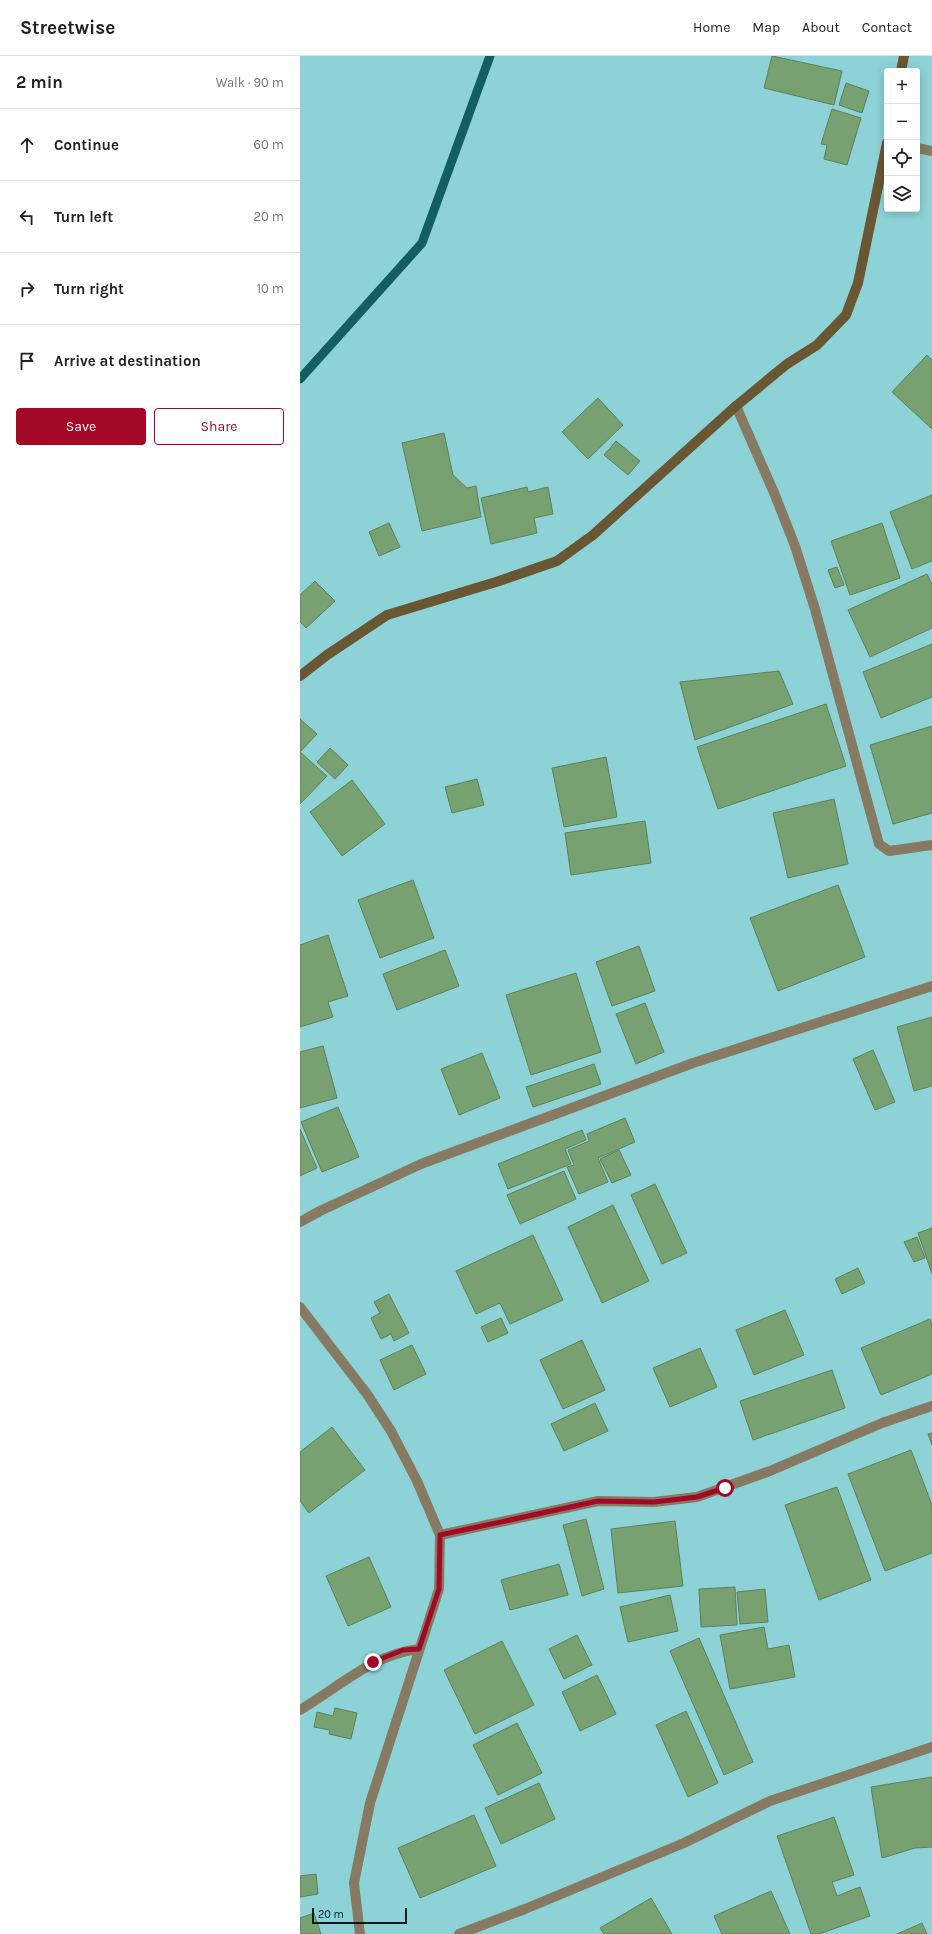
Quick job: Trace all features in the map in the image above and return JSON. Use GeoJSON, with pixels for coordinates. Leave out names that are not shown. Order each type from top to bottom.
{"type":"FeatureCollection","features":[{"type":"Feature","properties":{"kind":"street"},"geometry":{"type":"LineString","coordinates":[[902,68],[904,56]]}},
{"type":"Feature","properties":{"kind":"street"},"geometry":{"type":"LineString","coordinates":[[920,149],[932,151]]}},
{"type":"Feature","properties":{"kind":"street"},"geometry":{"type":"LineString","coordinates":[[300,676],[327,655],[387,614],[496,582],[557,561],[593,535],[736,406],[787,364],[817,344],[846,315],[858,283],[884,157]]}},
{"type":"Feature","properties":{"kind":"street"},"geometry":{"type":"LineString","coordinates":[[736,406],[775,495],[795,546],[815,609],[879,844],[889,851],[932,845]]}},
{"type":"Feature","properties":{"kind":"street"},"geometry":{"type":"LineString","coordinates":[[300,1222],[320,1210],[428,1162],[693,1063],[932,986]]}},
{"type":"Feature","properties":{"kind":"street"},"geometry":{"type":"LineString","coordinates":[[300,1307],[367,1394],[391,1431],[417,1481],[440,1535],[439,1589],[370,1803],[354,1883],[360,1934]]}},
{"type":"Feature","properties":{"kind":"street"},"geometry":{"type":"LineString","coordinates":[[440,1535],[598,1501],[654,1502],[697,1497],[770,1471],[882,1423],[932,1406]]}},
{"type":"Feature","properties":{"kind":"street"},"geometry":{"type":"LineString","coordinates":[[300,1710],[373,1662],[403,1650],[419,1649]]}},
{"type":"Feature","properties":{"kind":"street"},"geometry":{"type":"LineString","coordinates":[[459,1934],[525,1909],[684,1843],[770,1801],[932,1746]]}},
{"type":"Feature","properties":{"kind":"building"},"geometry":{"type":"Polygon","coordinates":[[[772,56],[842,71],[834,105],[764,88],[772,56]]]}},
{"type":"Feature","properties":{"kind":"building"},"geometry":{"type":"Polygon","coordinates":[[[846,83],[869,91],[862,113],[839,105],[846,83]]]}},
{"type":"Feature","properties":{"kind":"building"},"geometry":{"type":"Polygon","coordinates":[[[832,109],[861,118],[847,165],[824,159],[827,145],[821,144],[832,109]]]}},
{"type":"Feature","properties":{"kind":"building"},"geometry":{"type":"Polygon","coordinates":[[[927,355],[932,360],[932,429],[892,392],[927,355]]]}},
{"type":"Feature","properties":{"kind":"building"},"geometry":{"type":"Polygon","coordinates":[[[598,398],[623,425],[588,459],[562,432],[598,398]]]}},
{"type":"Feature","properties":{"kind":"building"},"geometry":{"type":"Polygon","coordinates":[[[444,433],[453,475],[467,488],[476,486],[481,517],[422,531],[402,443],[444,433]]]}},
{"type":"Feature","properties":{"kind":"building"},"geometry":{"type":"Polygon","coordinates":[[[616,441],[640,461],[628,475],[604,455],[616,441]]]}},
{"type":"Feature","properties":{"kind":"building"},"geometry":{"type":"Polygon","coordinates":[[[527,487],[528,492],[548,487],[553,514],[534,518],[537,533],[491,544],[481,498],[527,487]]]}},
{"type":"Feature","properties":{"kind":"building"},"geometry":{"type":"Polygon","coordinates":[[[932,495],[932,561],[912,569],[890,512],[932,495]]]}},
{"type":"Feature","properties":{"kind":"building"},"geometry":{"type":"Polygon","coordinates":[[[389,523],[400,547],[379,556],[369,532],[389,523]]]}},
{"type":"Feature","properties":{"kind":"building"},"geometry":{"type":"Polygon","coordinates":[[[882,523],[900,578],[850,595],[831,541],[882,523]]]}},
{"type":"Feature","properties":{"kind":"building"},"geometry":{"type":"Polygon","coordinates":[[[837,567],[844,585],[835,588],[828,570],[837,567]]]}},
{"type":"Feature","properties":{"kind":"building"},"geometry":{"type":"Polygon","coordinates":[[[927,574],[932,584],[932,628],[870,657],[848,610],[927,574]]]}},
{"type":"Feature","properties":{"kind":"building"},"geometry":{"type":"Polygon","coordinates":[[[315,581],[335,601],[306,628],[300,622],[300,595],[315,581]]]}},
{"type":"Feature","properties":{"kind":"building"},"geometry":{"type":"Polygon","coordinates":[[[932,644],[932,697],[881,718],[863,672],[932,644]]]}},
{"type":"Feature","properties":{"kind":"building"},"geometry":{"type":"Polygon","coordinates":[[[779,671],[793,704],[695,740],[680,682],[779,671]]]}},
{"type":"Feature","properties":{"kind":"building"},"geometry":{"type":"Polygon","coordinates":[[[826,704],[846,766],[718,809],[697,747],[826,704]]]}},
{"type":"Feature","properties":{"kind":"building"},"geometry":{"type":"Polygon","coordinates":[[[300,719],[317,734],[300,752],[300,719]]]}},
{"type":"Feature","properties":{"kind":"building"},"geometry":{"type":"Polygon","coordinates":[[[932,726],[932,813],[893,824],[870,745],[932,726]]]}},
{"type":"Feature","properties":{"kind":"building"},"geometry":{"type":"Polygon","coordinates":[[[330,748],[348,765],[335,779],[317,762],[330,748]]]}},
{"type":"Feature","properties":{"kind":"building"},"geometry":{"type":"Polygon","coordinates":[[[300,752],[327,776],[300,804],[300,752]]]}},
{"type":"Feature","properties":{"kind":"building"},"geometry":{"type":"Polygon","coordinates":[[[606,757],[617,817],[564,827],[552,768],[606,757]]]}},
{"type":"Feature","properties":{"kind":"building"},"geometry":{"type":"Polygon","coordinates":[[[477,779],[484,805],[452,813],[445,787],[477,779]]]}},
{"type":"Feature","properties":{"kind":"building"},"geometry":{"type":"Polygon","coordinates":[[[352,780],[385,824],[342,856],[310,812],[352,780]]]}},
{"type":"Feature","properties":{"kind":"building"},"geometry":{"type":"Polygon","coordinates":[[[834,799],[848,864],[788,878],[773,813],[834,799]]]}},
{"type":"Feature","properties":{"kind":"building"},"geometry":{"type":"Polygon","coordinates":[[[645,821],[651,863],[571,875],[565,833],[645,821]]]}},
{"type":"Feature","properties":{"kind":"building"},"geometry":{"type":"Polygon","coordinates":[[[413,880],[434,938],[380,958],[358,900],[413,880]]]}},
{"type":"Feature","properties":{"kind":"building"},"geometry":{"type":"Polygon","coordinates":[[[838,885],[865,957],[778,991],[750,918],[838,885]]]}},
{"type":"Feature","properties":{"kind":"building"},"geometry":{"type":"Polygon","coordinates":[[[328,935],[348,996],[328,1002],[333,1017],[300,1027],[300,945],[328,935]]]}},
{"type":"Feature","properties":{"kind":"building"},"geometry":{"type":"Polygon","coordinates":[[[639,946],[655,991],[612,1006],[596,962],[639,946]]]}},
{"type":"Feature","properties":{"kind":"building"},"geometry":{"type":"Polygon","coordinates":[[[445,950],[459,986],[397,1010],[383,974],[445,950]]]}},
{"type":"Feature","properties":{"kind":"building"},"geometry":{"type":"Polygon","coordinates":[[[576,973],[601,1052],[531,1075],[506,995],[576,973]]]}},
{"type":"Feature","properties":{"kind":"building"},"geometry":{"type":"Polygon","coordinates":[[[645,1003],[664,1052],[636,1064],[616,1014],[645,1003]]]}},
{"type":"Feature","properties":{"kind":"building"},"geometry":{"type":"Polygon","coordinates":[[[932,1017],[932,1086],[914,1091],[897,1027],[932,1017]]]}},
{"type":"Feature","properties":{"kind":"building"},"geometry":{"type":"Polygon","coordinates":[[[323,1046],[337,1098],[300,1108],[300,1052],[323,1046]]]}},
{"type":"Feature","properties":{"kind":"building"},"geometry":{"type":"Polygon","coordinates":[[[873,1050],[895,1102],[875,1110],[853,1059],[873,1050]]]}},
{"type":"Feature","properties":{"kind":"building"},"geometry":{"type":"Polygon","coordinates":[[[482,1053],[500,1098],[459,1115],[441,1069],[482,1053]]]}},
{"type":"Feature","properties":{"kind":"building"},"geometry":{"type":"Polygon","coordinates":[[[594,1064],[601,1084],[533,1107],[526,1087],[594,1064]]]}},
{"type":"Feature","properties":{"kind":"building"},"geometry":{"type":"Polygon","coordinates":[[[338,1107],[359,1157],[322,1172],[301,1122],[338,1107]]]}},
{"type":"Feature","properties":{"kind":"building"},"geometry":{"type":"Polygon","coordinates":[[[625,1118],[635,1142],[598,1158],[608,1182],[579,1194],[567,1167],[574,1165],[568,1150],[589,1141],[587,1134],[625,1118]]]}},
{"type":"Feature","properties":{"kind":"building"},"geometry":{"type":"Polygon","coordinates":[[[300,1129],[317,1168],[300,1176],[300,1129]]]}},
{"type":"Feature","properties":{"kind":"building"},"geometry":{"type":"Polygon","coordinates":[[[582,1130],[586,1140],[565,1149],[571,1164],[508,1189],[498,1164],[582,1130]]]}},
{"type":"Feature","properties":{"kind":"building"},"geometry":{"type":"Polygon","coordinates":[[[619,1150],[631,1175],[612,1183],[600,1159],[619,1150]]]}},
{"type":"Feature","properties":{"kind":"building"},"geometry":{"type":"Polygon","coordinates":[[[564,1171],[576,1199],[520,1224],[507,1195],[564,1171]]]}},
{"type":"Feature","properties":{"kind":"building"},"geometry":{"type":"Polygon","coordinates":[[[655,1184],[687,1253],[662,1264],[631,1195],[655,1184]]]}},
{"type":"Feature","properties":{"kind":"building"},"geometry":{"type":"Polygon","coordinates":[[[613,1205],[649,1281],[602,1303],[568,1227],[613,1205]]]}},
{"type":"Feature","properties":{"kind":"building"},"geometry":{"type":"Polygon","coordinates":[[[932,1228],[932,1274],[918,1233],[932,1228]]]}},
{"type":"Feature","properties":{"kind":"building"},"geometry":{"type":"Polygon","coordinates":[[[533,1235],[563,1300],[510,1324],[500,1303],[476,1314],[456,1271],[533,1235]]]}},
{"type":"Feature","properties":{"kind":"building"},"geometry":{"type":"Polygon","coordinates":[[[917,1237],[925,1258],[914,1262],[904,1242],[917,1237]]]}},
{"type":"Feature","properties":{"kind":"building"},"geometry":{"type":"Polygon","coordinates":[[[858,1268],[865,1283],[842,1294],[835,1279],[858,1268]]]}},
{"type":"Feature","properties":{"kind":"building"},"geometry":{"type":"Polygon","coordinates":[[[389,1294],[409,1333],[394,1341],[391,1334],[381,1339],[371,1318],[380,1313],[374,1302],[389,1294]]]}},
{"type":"Feature","properties":{"kind":"building"},"geometry":{"type":"Polygon","coordinates":[[[785,1310],[804,1355],[754,1375],[736,1330],[785,1310]]]}},
{"type":"Feature","properties":{"kind":"building"},"geometry":{"type":"Polygon","coordinates":[[[501,1318],[508,1333],[488,1342],[481,1327],[501,1318]]]}},
{"type":"Feature","properties":{"kind":"building"},"geometry":{"type":"Polygon","coordinates":[[[930,1319],[932,1324],[932,1374],[881,1395],[861,1348],[930,1319]]]}},
{"type":"Feature","properties":{"kind":"building"},"geometry":{"type":"Polygon","coordinates":[[[582,1340],[605,1390],[563,1409],[540,1360],[582,1340]]]}},
{"type":"Feature","properties":{"kind":"building"},"geometry":{"type":"Polygon","coordinates":[[[412,1345],[426,1374],[394,1390],[380,1360],[412,1345]]]}},
{"type":"Feature","properties":{"kind":"building"},"geometry":{"type":"Polygon","coordinates":[[[700,1348],[717,1387],[670,1407],[653,1368],[700,1348]]]}},
{"type":"Feature","properties":{"kind":"building"},"geometry":{"type":"Polygon","coordinates":[[[832,1370],[845,1408],[753,1440],[740,1401],[832,1370]]]}},
{"type":"Feature","properties":{"kind":"building"},"geometry":{"type":"Polygon","coordinates":[[[595,1403],[608,1431],[564,1451],[551,1424],[595,1403]]]}},
{"type":"Feature","properties":{"kind":"building"},"geometry":{"type":"Polygon","coordinates":[[[332,1427],[365,1470],[309,1513],[300,1501],[300,1452],[332,1427]]]}},
{"type":"Feature","properties":{"kind":"building"},"geometry":{"type":"Polygon","coordinates":[[[932,1433],[932,1445],[928,1434],[932,1433]]]}},
{"type":"Feature","properties":{"kind":"building"},"geometry":{"type":"Polygon","coordinates":[[[911,1450],[932,1505],[932,1553],[885,1571],[848,1474],[911,1450]]]}},
{"type":"Feature","properties":{"kind":"building"},"geometry":{"type":"Polygon","coordinates":[[[837,1487],[871,1580],[819,1600],[785,1505],[837,1487]]]}},
{"type":"Feature","properties":{"kind":"building"},"geometry":{"type":"Polygon","coordinates":[[[586,1519],[604,1589],[582,1596],[563,1525],[586,1519]]]}},
{"type":"Feature","properties":{"kind":"building"},"geometry":{"type":"Polygon","coordinates":[[[675,1521],[683,1586],[618,1593],[611,1529],[675,1521]]]}},
{"type":"Feature","properties":{"kind":"building"},"geometry":{"type":"Polygon","coordinates":[[[369,1557],[391,1607],[348,1626],[326,1576],[369,1557]]]}},
{"type":"Feature","properties":{"kind":"building"},"geometry":{"type":"Polygon","coordinates":[[[559,1564],[568,1595],[510,1610],[501,1580],[559,1564]]]}},
{"type":"Feature","properties":{"kind":"building"},"geometry":{"type":"Polygon","coordinates":[[[735,1587],[737,1625],[701,1627],[699,1589],[735,1587]]]}},
{"type":"Feature","properties":{"kind":"building"},"geometry":{"type":"Polygon","coordinates":[[[765,1589],[768,1622],[740,1624],[737,1592],[765,1589]]]}},
{"type":"Feature","properties":{"kind":"building"},"geometry":{"type":"Polygon","coordinates":[[[670,1595],[678,1631],[628,1642],[620,1607],[670,1595]]]}},
{"type":"Feature","properties":{"kind":"building"},"geometry":{"type":"Polygon","coordinates":[[[764,1627],[768,1649],[789,1645],[795,1677],[730,1689],[720,1635],[764,1627]]]}},
{"type":"Feature","properties":{"kind":"building"},"geometry":{"type":"Polygon","coordinates":[[[577,1635],[592,1665],[564,1679],[549,1649],[577,1635]]]}},
{"type":"Feature","properties":{"kind":"building"},"geometry":{"type":"Polygon","coordinates":[[[699,1638],[753,1762],[724,1775],[670,1651],[699,1638]]]}},
{"type":"Feature","properties":{"kind":"building"},"geometry":{"type":"Polygon","coordinates":[[[502,1641],[534,1705],[475,1734],[444,1670],[502,1641]]]}},
{"type":"Feature","properties":{"kind":"building"},"geometry":{"type":"Polygon","coordinates":[[[597,1675],[616,1714],[580,1731],[562,1692],[597,1675]]]}},
{"type":"Feature","properties":{"kind":"building"},"geometry":{"type":"Polygon","coordinates":[[[335,1708],[357,1713],[351,1739],[329,1734],[330,1730],[314,1727],[317,1712],[333,1716],[335,1708]]]}},
{"type":"Feature","properties":{"kind":"building"},"geometry":{"type":"Polygon","coordinates":[[[686,1711],[718,1783],[688,1797],[656,1725],[686,1711]]]}},
{"type":"Feature","properties":{"kind":"building"},"geometry":{"type":"Polygon","coordinates":[[[517,1723],[542,1773],[498,1795],[473,1745],[517,1723]]]}},
{"type":"Feature","properties":{"kind":"building"},"geometry":{"type":"Polygon","coordinates":[[[932,1777],[932,1847],[915,1848],[882,1858],[871,1787],[932,1777]]]}},
{"type":"Feature","properties":{"kind":"building"},"geometry":{"type":"Polygon","coordinates":[[[539,1783],[555,1819],[501,1844],[485,1808],[539,1783]]]}},
{"type":"Feature","properties":{"kind":"building"},"geometry":{"type":"Polygon","coordinates":[[[474,1815],[496,1866],[420,1898],[398,1848],[474,1815]]]}},
{"type":"Feature","properties":{"kind":"building"},"geometry":{"type":"Polygon","coordinates":[[[834,1817],[854,1875],[832,1882],[837,1896],[860,1887],[870,1916],[819,1934],[811,1934],[777,1836],[834,1817]]]}},
{"type":"Feature","properties":{"kind":"building"},"geometry":{"type":"Polygon","coordinates":[[[316,1874],[318,1894],[300,1897],[300,1876],[316,1874]]]}},
{"type":"Feature","properties":{"kind":"building"},"geometry":{"type":"Polygon","coordinates":[[[771,1891],[790,1934],[722,1934],[714,1916],[771,1891]]]}},
{"type":"Feature","properties":{"kind":"building"},"geometry":{"type":"Polygon","coordinates":[[[651,1898],[672,1934],[604,1934],[600,1928],[651,1898]]]}},
{"type":"Feature","properties":{"kind":"building"},"geometry":{"type":"Polygon","coordinates":[[[314,1913],[321,1934],[301,1934],[300,1918],[314,1913]]]}},
{"type":"Feature","properties":{"kind":"building"},"geometry":{"type":"Polygon","coordinates":[[[922,1923],[927,1934],[897,1934],[922,1923]]]}},
{"type":"Feature","properties":{"kind":"waterway"},"geometry":{"type":"LineString","coordinates":[[300,379],[422,243],[490,56]]}},
{"type":"Feature","properties":{"kind":"route"},"geometry":{"type":"LineString","coordinates":[[373,1662],[403,1650],[419,1649],[439,1589],[440,1535],[598,1501],[654,1502],[697,1497],[725,1488]]}}]}
